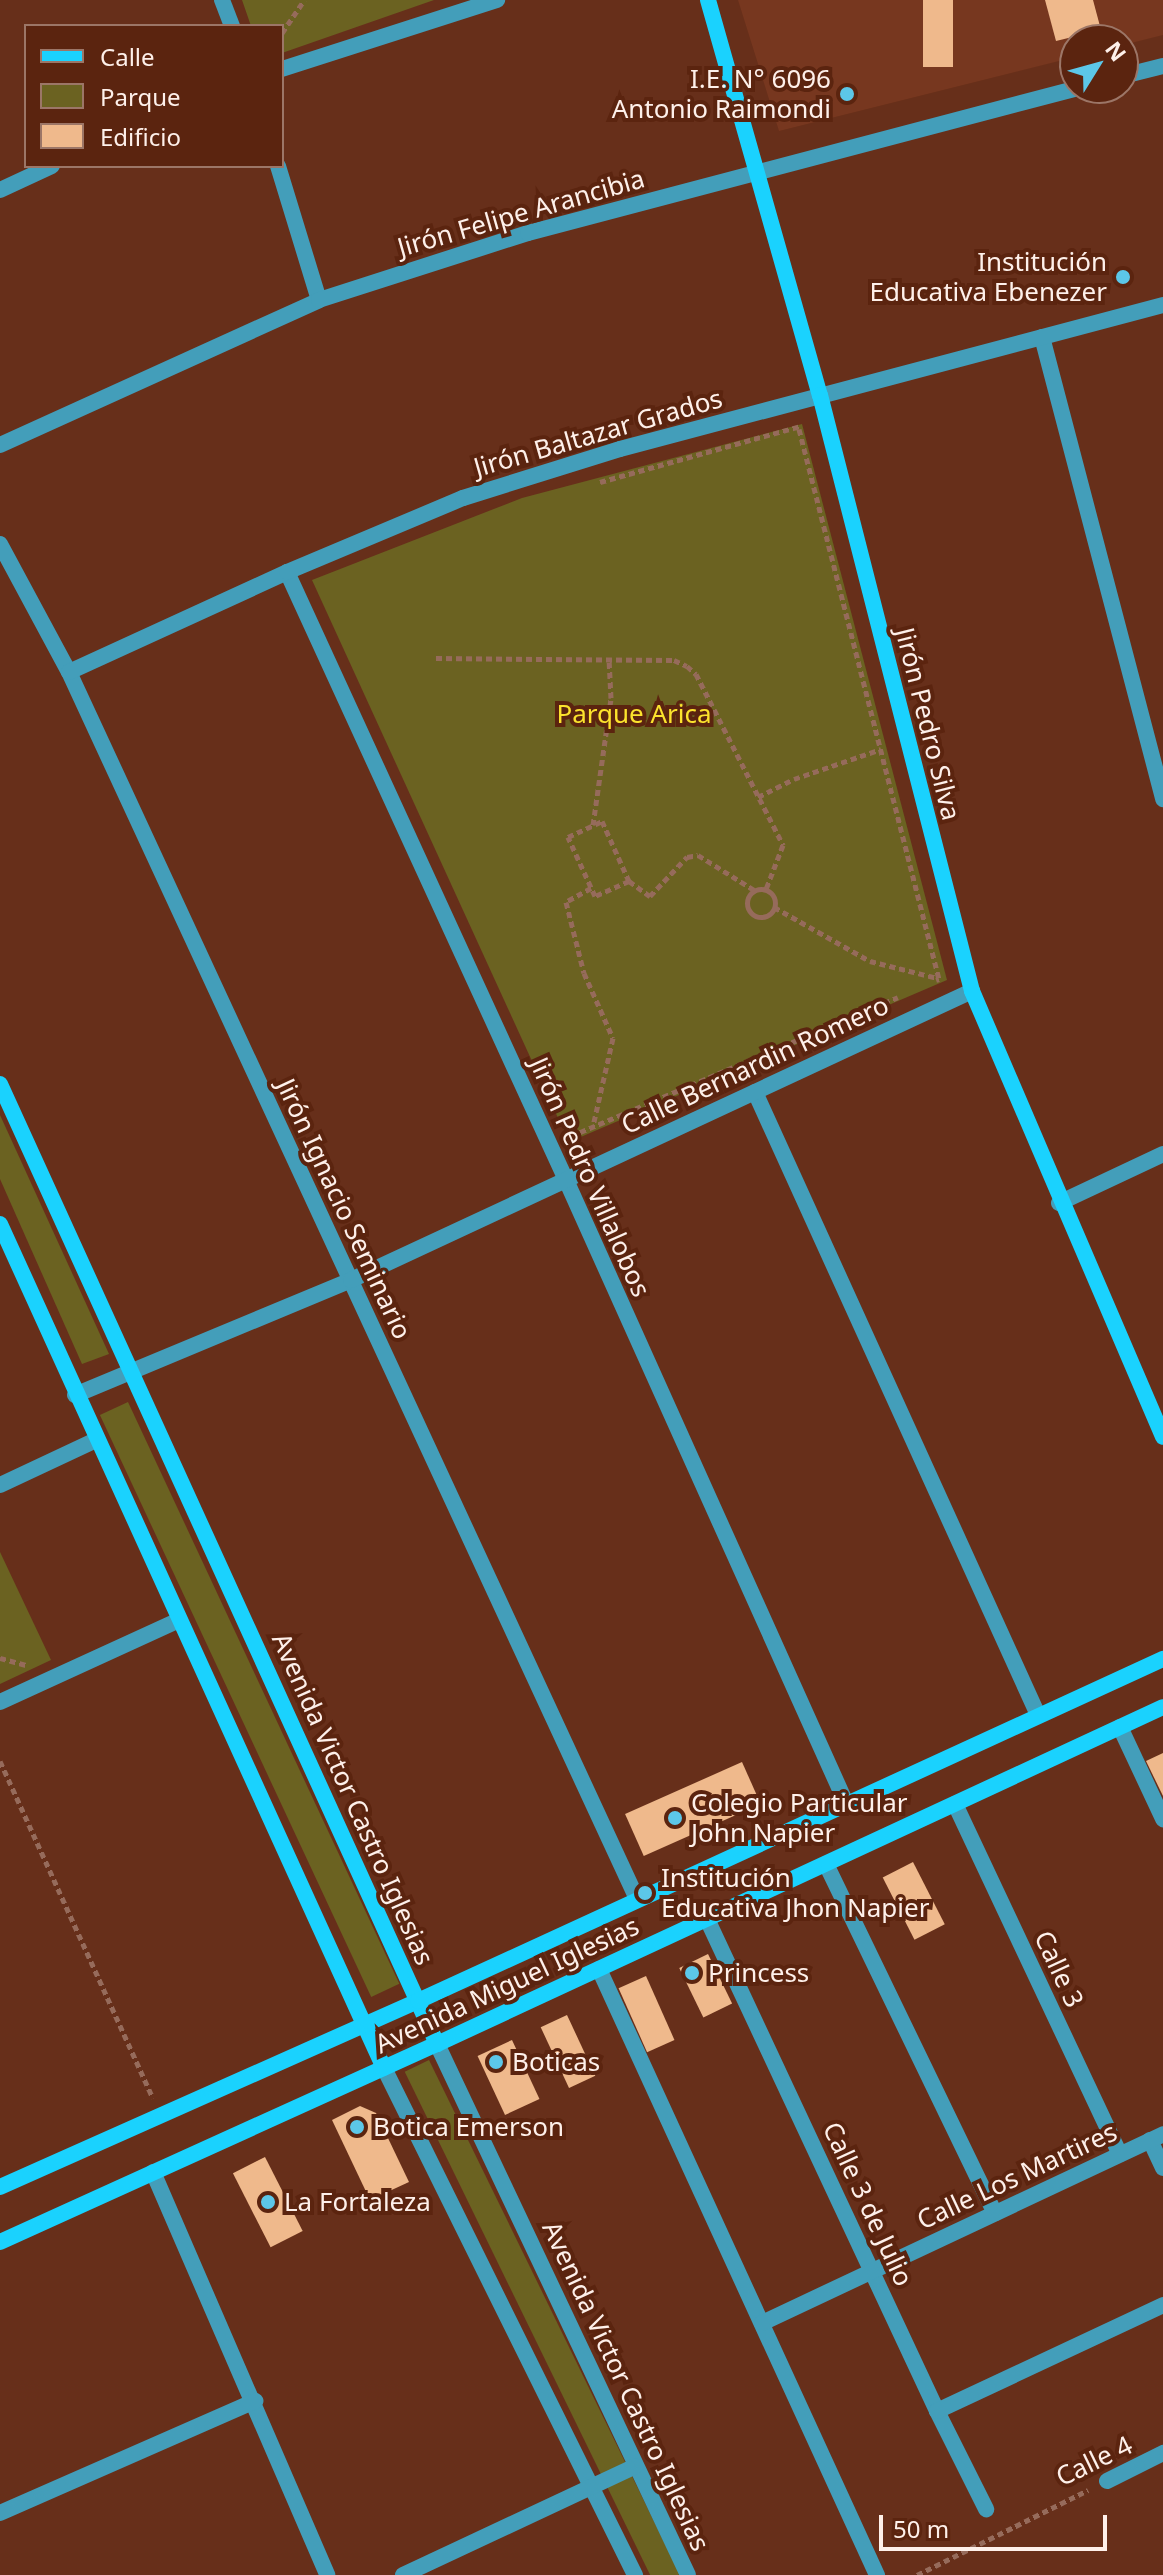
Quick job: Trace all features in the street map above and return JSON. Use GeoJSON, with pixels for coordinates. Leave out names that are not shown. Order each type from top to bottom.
{"type":"FeatureCollection","features":[{"type":"Feature","properties":{"kind":"street"},"geometry":{"type":"LineString","coordinates":[[222,0],[231,24]]}},
{"type":"Feature","properties":{"kind":"street"},"geometry":{"type":"LineString","coordinates":[[284,68],[463,4],[497,0]]}},
{"type":"Feature","properties":{"kind":"street","name":"Jirón Pedro Silva"},"geometry":{"type":"LineString","coordinates":[[708,0],[759,170],[820,395],[972,991],[1059,1203],[1163,1437]]}},
{"type":"Feature","properties":{"kind":"street"},"geometry":{"type":"LineString","coordinates":[[1139,72],[1163,66]]}},
{"type":"Feature","properties":{"kind":"street","name":"Jirón Felipe Arancibia"},"geometry":{"type":"LineString","coordinates":[[0,445],[319,300],[528,233],[1059,93]]}},
{"type":"Feature","properties":{"kind":"street"},"geometry":{"type":"LineString","coordinates":[[0,190],[48,168]]}},
{"type":"Feature","properties":{"kind":"street"},"geometry":{"type":"LineString","coordinates":[[279,168],[319,300]]}},
{"type":"Feature","properties":{"kind":"street","name":"Jirón Baltazar Grados"},"geometry":{"type":"LineString","coordinates":[[69,672],[287,572],[463,498],[620,449],[1163,305]]}},
{"type":"Feature","properties":{"kind":"street"},"geometry":{"type":"LineString","coordinates":[[1042,337],[1163,799]]}},
{"type":"Feature","properties":{"kind":"street","name":"Jirón Ignacio Seminario"},"geometry":{"type":"LineString","coordinates":[[0,544],[69,672],[637,1899]]}},
{"type":"Feature","properties":{"kind":"street","name":"Jirón Pedro Villalobos"},"geometry":{"type":"LineString","coordinates":[[287,572],[566,1180],[846,1803]]}},
{"type":"Feature","properties":{"kind":"street","name":"Calle Bernardin Romero"},"geometry":{"type":"LineString","coordinates":[[75,1395],[351,1280],[972,991]]}},
{"type":"Feature","properties":{"kind":"street","name":"Avenida Victor Castro Iglesias"},"geometry":{"type":"LineString","coordinates":[[0,1084],[437,2044],[688,2575]]}},
{"type":"Feature","properties":{"kind":"street"},"geometry":{"type":"LineString","coordinates":[[755,1092],[1038,1715]]}},
{"type":"Feature","properties":{"kind":"street"},"geometry":{"type":"LineString","coordinates":[[1059,1203],[1163,1154]]}},
{"type":"Feature","properties":{"kind":"street"},"geometry":{"type":"LineString","coordinates":[[0,1224],[75,1395],[384,2068],[635,2575]]}},
{"type":"Feature","properties":{"kind":"street"},"geometry":{"type":"LineString","coordinates":[[0,1485],[96,1440]]}},
{"type":"Feature","properties":{"kind":"street"},"geometry":{"type":"LineString","coordinates":[[0,1702],[179,1620]]}},
{"type":"Feature","properties":{"kind":"street","name":"Avenida Miguel Iglesias"},"geometry":{"type":"LineString","coordinates":[[0,2187],[418,2001],[1163,1659]]}},
{"type":"Feature","properties":{"kind":"street","name":"Avenida Miguel Iglesias"},"geometry":{"type":"LineString","coordinates":[[0,2242],[437,2044],[1163,1707]]}},
{"type":"Feature","properties":{"kind":"street"},"geometry":{"type":"LineString","coordinates":[[1120,1727],[1163,1819]]}},
{"type":"Feature","properties":{"kind":"street","name":"Calle 3"},"geometry":{"type":"LineString","coordinates":[[955,1804],[1120,2154]]}},
{"type":"Feature","properties":{"kind":"street"},"geometry":{"type":"LineString","coordinates":[[826,1864],[995,2213]]}},
{"type":"Feature","properties":{"kind":"street","name":"Calle 3 de Julio"},"geometry":{"type":"LineString","coordinates":[[707,1919],[937,2411],[986,2509]]}},
{"type":"Feature","properties":{"kind":"street"},"geometry":{"type":"LineString","coordinates":[[599,1969],[877,2575]]}},
{"type":"Feature","properties":{"kind":"street"},"geometry":{"type":"LineString","coordinates":[[1156,2137],[1163,2168]]}},
{"type":"Feature","properties":{"kind":"street","name":"Calle Los Martires"},"geometry":{"type":"LineString","coordinates":[[762,2323],[1156,2137]]}},
{"type":"Feature","properties":{"kind":"street"},"geometry":{"type":"LineString","coordinates":[[153,2172],[255,2401],[327,2575]]}},
{"type":"Feature","properties":{"kind":"street"},"geometry":{"type":"LineString","coordinates":[[937,2411],[1163,2305]]}},
{"type":"Feature","properties":{"kind":"street"},"geometry":{"type":"LineString","coordinates":[[0,2513],[255,2401]]}},
{"type":"Feature","properties":{"kind":"street","name":"Calle 4"},"geometry":{"type":"LineString","coordinates":[[1107,2481],[1163,2453]]}},
{"type":"Feature","properties":{"kind":"street"},"geometry":{"type":"LineString","coordinates":[[403,2575],[636,2466]]}},
{"type":"Feature","properties":{"kind":"path"},"geometry":{"type":"LineString","coordinates":[[284,30],[304,0]]}},
{"type":"Feature","properties":{"kind":"path"},"geometry":{"type":"LineString","coordinates":[[599,483],[799,429],[939,979]]}},
{"type":"Feature","properties":{"kind":"path"},"geometry":{"type":"LineString","coordinates":[[436,658],[674,660],[687,666],[696,674],[783,845],[766,889]]}},
{"type":"Feature","properties":{"kind":"path"},"geometry":{"type":"LineString","coordinates":[[593,825],[611,698],[609,658]]}},
{"type":"Feature","properties":{"kind":"path"},"geometry":{"type":"LineString","coordinates":[[758,797],[794,779],[881,749]]}},
{"type":"Feature","properties":{"kind":"path"},"geometry":{"type":"LineString","coordinates":[[629,881],[595,896],[568,837],[602,821],[629,881],[650,896],[687,857],[698,855],[754,890],[766,889],[774,897],[774,907],[765,916],[751,913],[746,901],[754,890]]}},
{"type":"Feature","properties":{"kind":"path"},"geometry":{"type":"LineString","coordinates":[[591,888],[566,902],[584,973],[613,1038],[592,1127]]}},
{"type":"Feature","properties":{"kind":"path"},"geometry":{"type":"LineString","coordinates":[[774,907],[870,961],[972,991]]}},
{"type":"Feature","properties":{"kind":"path"},"geometry":{"type":"LineString","coordinates":[[925,985],[939,979]]}},
{"type":"Feature","properties":{"kind":"path"},"geometry":{"type":"LineString","coordinates":[[565,1122],[571,1136],[910,991]]}},
{"type":"Feature","properties":{"kind":"path"},"geometry":{"type":"LineString","coordinates":[[0,1761],[161,2117]]}},
{"type":"Feature","properties":{"kind":"path","name":"Calle 4"},"geometry":{"type":"LineString","coordinates":[[917,2575],[1107,2481]]}},
{"type":"Feature","properties":{"kind":"shaded area","name":"I.E. N° 6096 Antonio Raimondi"},"geometry":{"type":"Polygon","coordinates":[[[738,0],[1163,0],[1163,35],[1139,41],[1139,24],[1059,24],[1059,61],[779,131],[738,0]]]}},
{"type":"Feature","properties":{"kind":"green space"},"geometry":{"type":"Polygon","coordinates":[[[242,0],[434,0],[284,52],[284,24],[250,24],[242,0]]]}},
{"type":"Feature","properties":{"kind":"green space","name":"Parque Arica"},"geometry":{"type":"Polygon","coordinates":[[[802,424],[947,980],[569,1142],[312,580],[522,498],[802,424]]]}},
{"type":"Feature","properties":{"kind":"green space"},"geometry":{"type":"Polygon","coordinates":[[[0,1115],[109,1354],[82,1364],[0,1179],[0,1115]]]}},
{"type":"Feature","properties":{"kind":"green space"},"geometry":{"type":"Polygon","coordinates":[[[128,1402],[399,1984],[371,1997],[100,1415],[128,1402]]]}},
{"type":"Feature","properties":{"kind":"green space"},"geometry":{"type":"Polygon","coordinates":[[[0,1552],[51,1660],[0,1684],[0,1552]]]}},
{"type":"Feature","properties":{"kind":"green space"},"geometry":{"type":"Polygon","coordinates":[[[429,2060],[680,2574],[650,2575],[405,2072],[429,2060]]]}},
{"type":"Feature","properties":{"kind":"building"},"geometry":{"type":"Polygon","coordinates":[[[923,0],[953,0],[953,67],[923,67],[923,0]]]}},
{"type":"Feature","properties":{"kind":"building"},"geometry":{"type":"Polygon","coordinates":[[[1045,0],[1093,0],[1099,24],[1059,24],[1059,40],[1056,41],[1045,0]]]}},
{"type":"Feature","properties":{"kind":"building"},"geometry":{"type":"Polygon","coordinates":[[[1163,1753],[1163,1796],[1146,1761],[1163,1753]]]}},
{"type":"Feature","properties":{"kind":"building","name":"Colegio Particular John Napier"},"geometry":{"type":"Polygon","coordinates":[[[742,1762],[761,1804],[644,1856],[625,1814],[742,1762]]]}},
{"type":"Feature","properties":{"kind":"building"},"geometry":{"type":"Polygon","coordinates":[[[913,1862],[945,1924],[914,1940],[883,1877],[913,1862]]]}},
{"type":"Feature","properties":{"kind":"building"},"geometry":{"type":"Polygon","coordinates":[[[708,1954],[732,2003],[703,2017],[679,1968],[708,1954]]]}},
{"type":"Feature","properties":{"kind":"building"},"geometry":{"type":"Polygon","coordinates":[[[646,1976],[674,2040],[647,2052],[619,1988],[646,1976]]]}},
{"type":"Feature","properties":{"kind":"building"},"geometry":{"type":"Polygon","coordinates":[[[567,2015],[595,2076],[569,2088],[541,2027],[567,2015]]]}},
{"type":"Feature","properties":{"kind":"building"},"geometry":{"type":"Polygon","coordinates":[[[512,2040],[539,2099],[505,2115],[478,2056],[512,2040]]]}},
{"type":"Feature","properties":{"kind":"building"},"geometry":{"type":"Polygon","coordinates":[[[360,2106],[376,2113],[409,2182],[370,2200],[332,2120],[360,2106]]]}},
{"type":"Feature","properties":{"kind":"building","name":"La Fortaleza"},"geometry":{"type":"Polygon","coordinates":[[[265,2157],[303,2231],[271,2247],[233,2173],[265,2157]]]}},
{"type":"Feature","properties":{"kind":"place","name":"I.E. N° 6096 Antonio Raimondi"},"geometry":{"type":"Point","coordinates":[847,94]}},
{"type":"Feature","properties":{"kind":"place","name":"Institución Educativa Ebenezer"},"geometry":{"type":"Point","coordinates":[1123,277]}},
{"type":"Feature","properties":{"kind":"place","name":"Colegio Particular John Napier"},"geometry":{"type":"Point","coordinates":[675,1818]}},
{"type":"Feature","properties":{"kind":"place","name":"Institución Educativa Jhon Napier"},"geometry":{"type":"Point","coordinates":[645,1893]}},
{"type":"Feature","properties":{"kind":"place","name":"Princess"},"geometry":{"type":"Point","coordinates":[692,1973]}},
{"type":"Feature","properties":{"kind":"place","name":"Boticas"},"geometry":{"type":"Point","coordinates":[496,2062]}},
{"type":"Feature","properties":{"kind":"place","name":"Botica Emerson"},"geometry":{"type":"Point","coordinates":[357,2127]}},
{"type":"Feature","properties":{"kind":"place","name":"La Fortaleza"},"geometry":{"type":"Point","coordinates":[268,2202]}}]}
